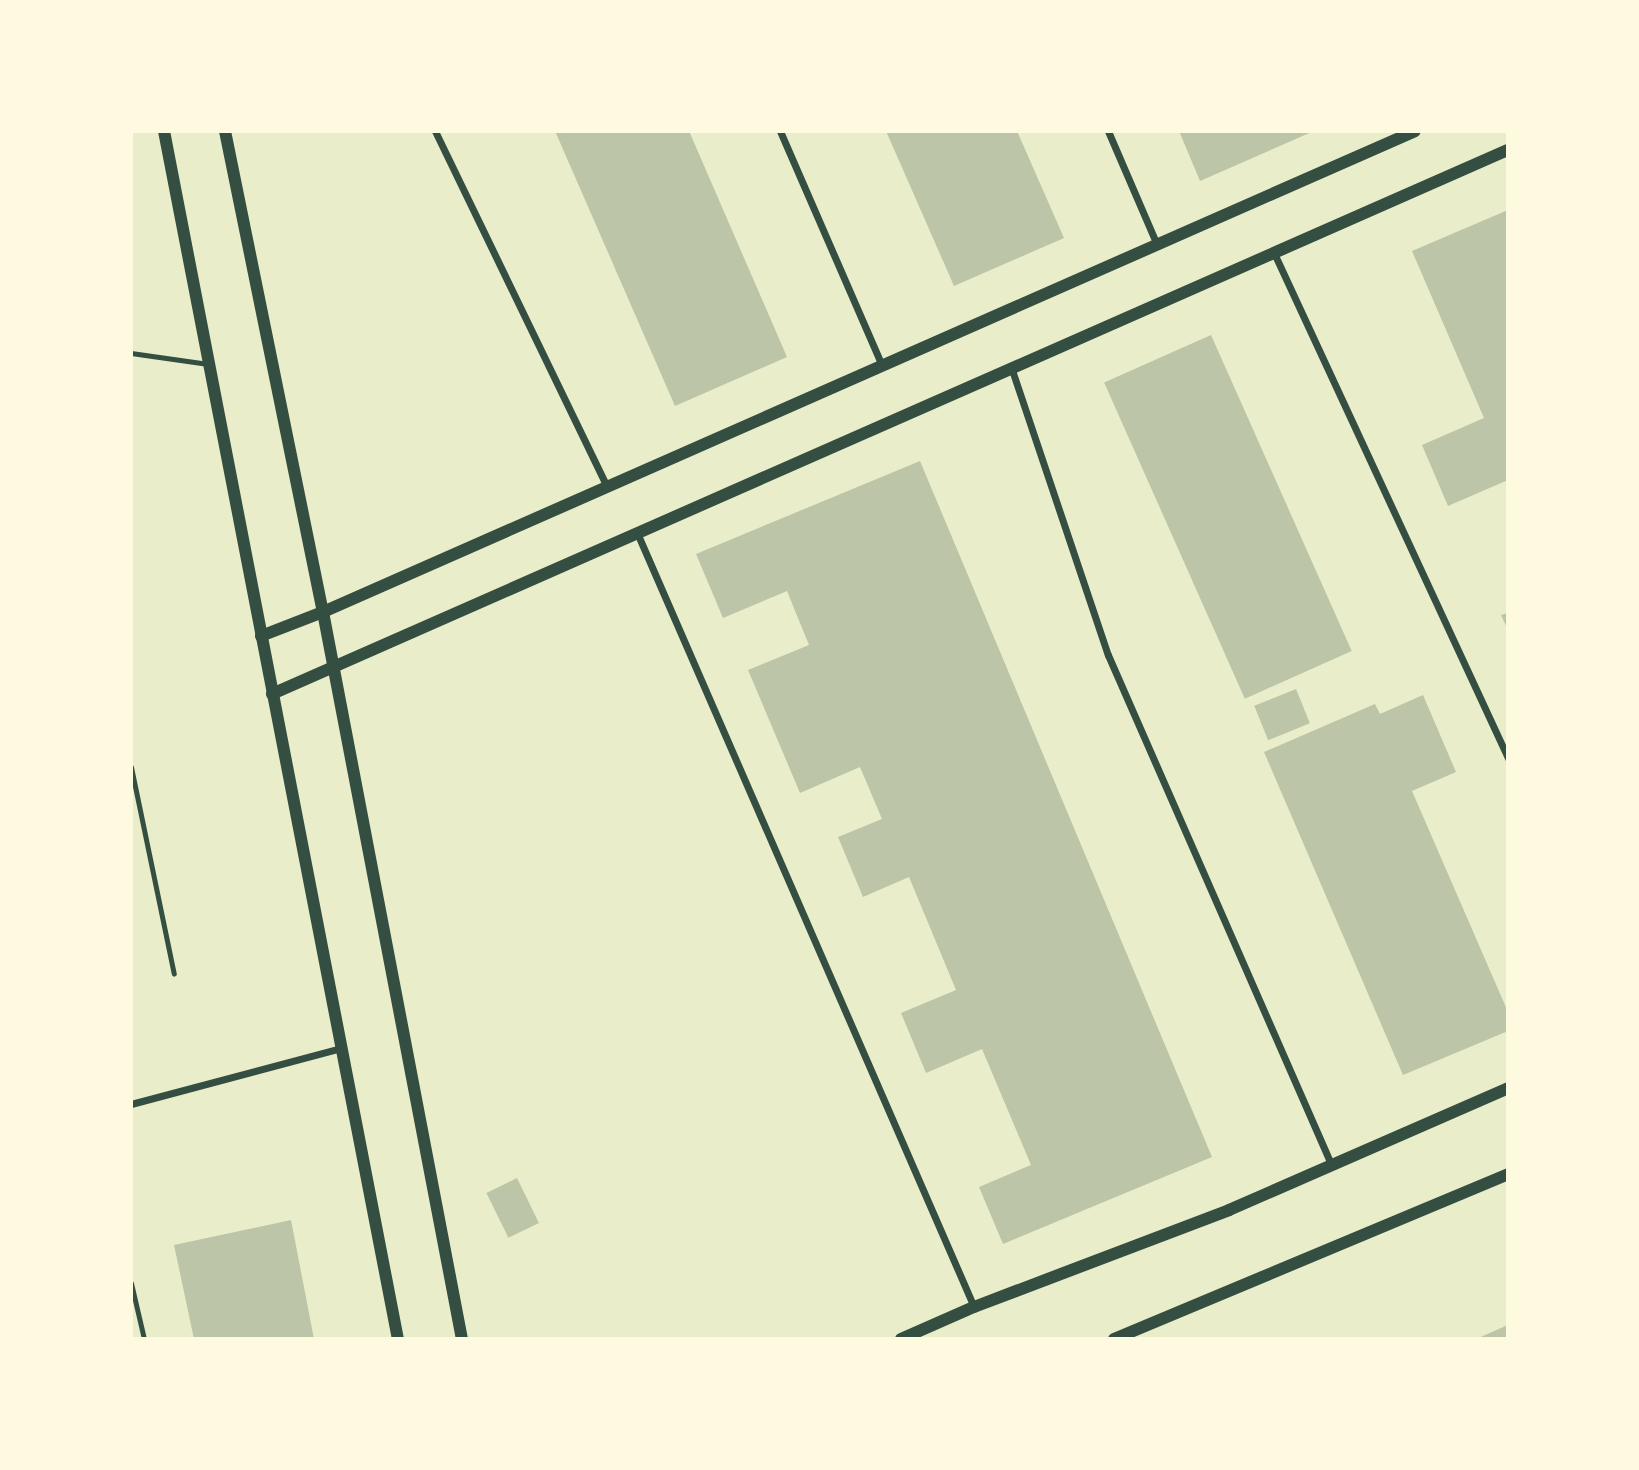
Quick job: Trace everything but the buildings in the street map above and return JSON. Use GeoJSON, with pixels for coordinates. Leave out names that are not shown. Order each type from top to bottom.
{"type":"FeatureCollection","features":[{"type":"Feature","properties":{"kind":"street"},"geometry":{"type":"LineString","coordinates":[[164,131],[398,1339]]}},
{"type":"Feature","properties":{"kind":"street"},"geometry":{"type":"LineString","coordinates":[[225,131],[323,612],[462,1339]]}},
{"type":"Feature","properties":{"kind":"street"},"geometry":{"type":"LineString","coordinates":[[435,131],[607,487]]}},
{"type":"Feature","properties":{"kind":"street"},"geometry":{"type":"LineString","coordinates":[[780,131],[882,366]]}},
{"type":"Feature","properties":{"kind":"street"},"geometry":{"type":"LineString","coordinates":[[1108,131],[1157,245]]}},
{"type":"Feature","properties":{"kind":"street"},"geometry":{"type":"LineString","coordinates":[[261,636],[323,612],[1415,131]]}},
{"type":"Feature","properties":{"kind":"street"},"geometry":{"type":"LineString","coordinates":[[272,694],[1508,150]]}},
{"type":"Feature","properties":{"kind":"street"},"geometry":{"type":"LineString","coordinates":[[1274,253],[1508,758]]}},
{"type":"Feature","properties":{"kind":"street"},"geometry":{"type":"LineString","coordinates":[[1012,370],[1108,655],[1331,1164]]}},
{"type":"Feature","properties":{"kind":"street"},"geometry":{"type":"LineString","coordinates":[[638,534],[974,1307]]}},
{"type":"Feature","properties":{"kind":"street"},"geometry":{"type":"LineString","coordinates":[[131,1104],[342,1048]]}},
{"type":"Feature","properties":{"kind":"street"},"geometry":{"type":"LineString","coordinates":[[901,1339],[974,1307],[1229,1210],[1508,1088]]}},
{"type":"Feature","properties":{"kind":"street"},"geometry":{"type":"LineString","coordinates":[[1114,1339],[1508,1174]]}},
{"type":"Feature","properties":{"kind":"lane"},"geometry":{"type":"LineString","coordinates":[[131,353],[208,364]]}},
{"type":"Feature","properties":{"kind":"lane"},"geometry":{"type":"LineString","coordinates":[[131,767],[174,974]]}},
{"type":"Feature","properties":{"kind":"lane"},"geometry":{"type":"LineString","coordinates":[[131,1283],[144,1339]]}}]}
